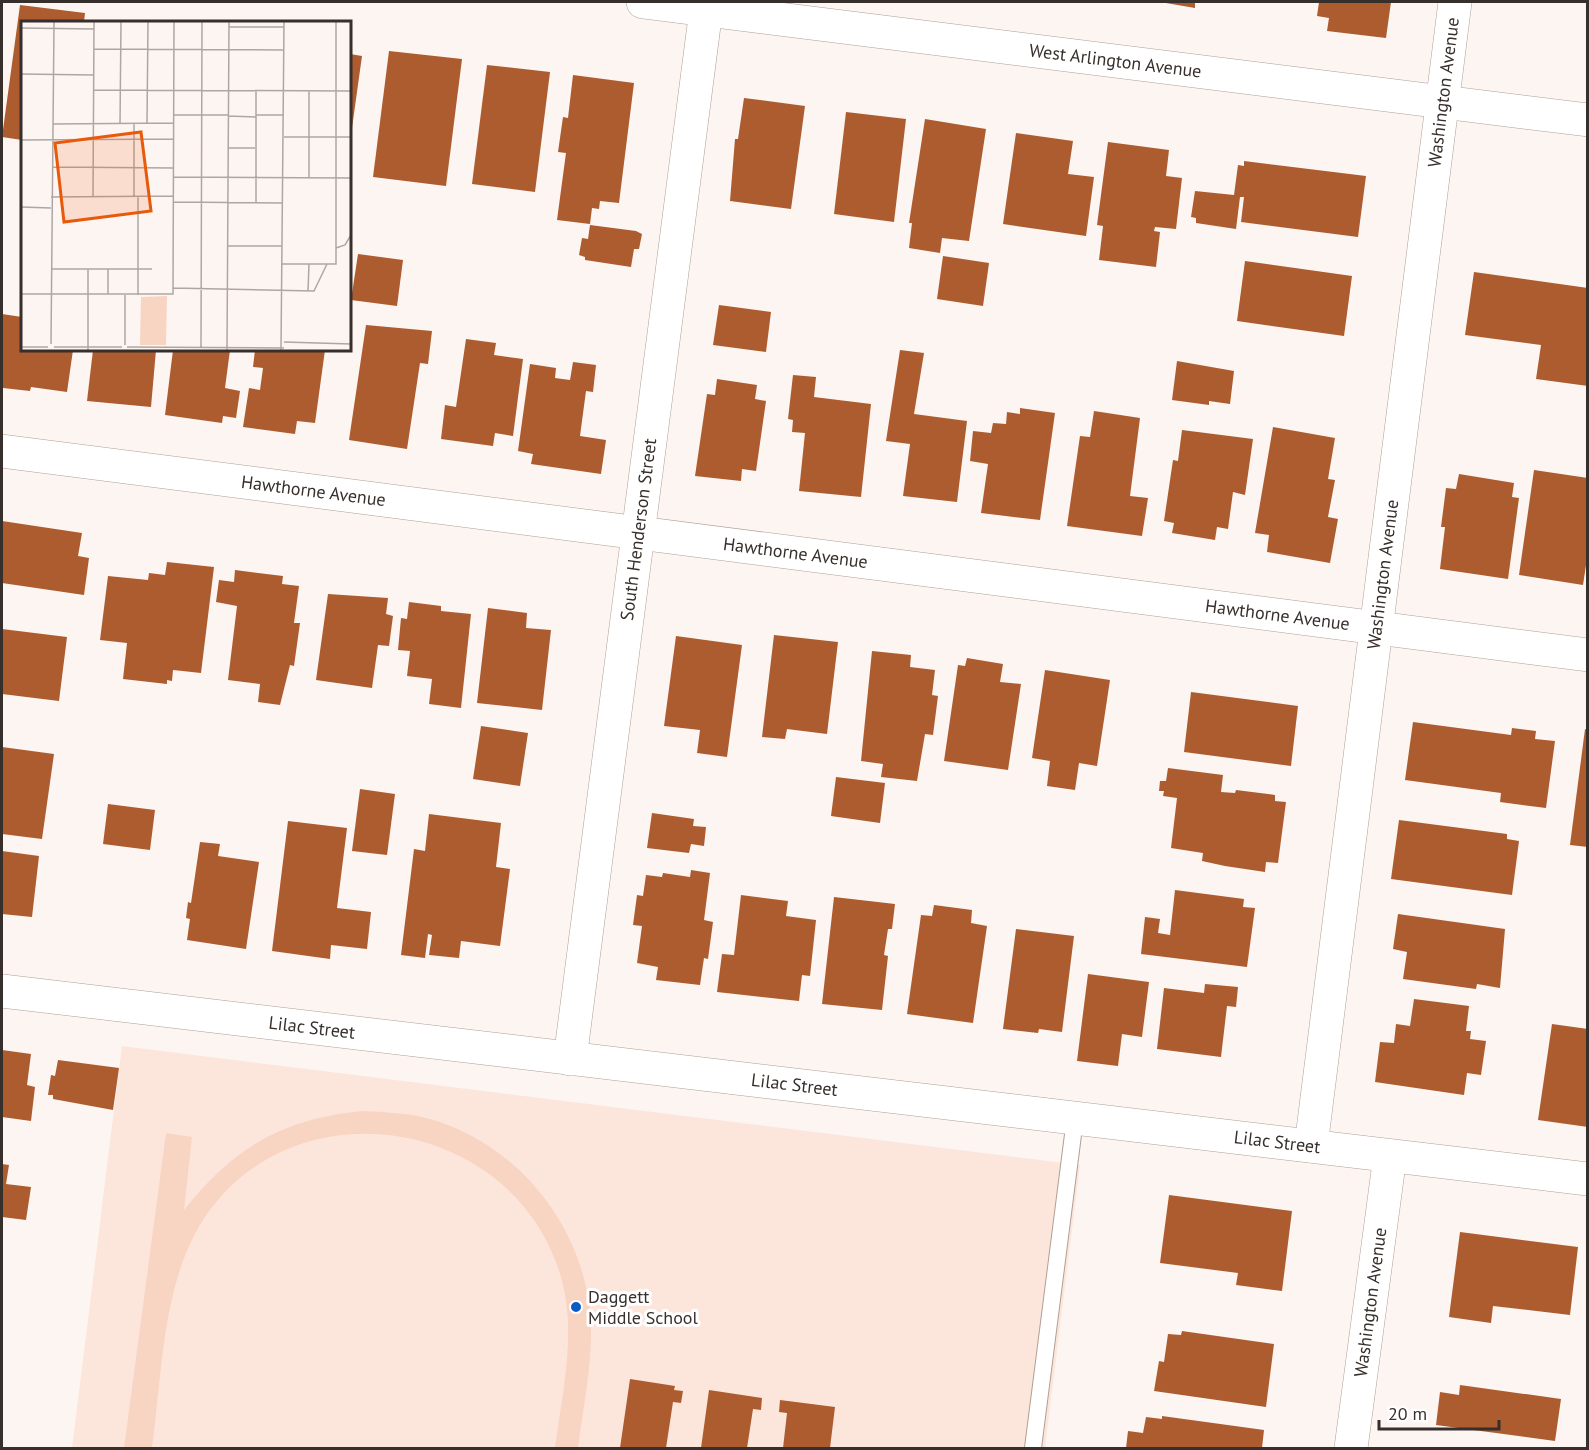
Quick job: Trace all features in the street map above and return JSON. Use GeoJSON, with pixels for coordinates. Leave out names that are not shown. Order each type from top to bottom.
{"type":"FeatureCollection","features":[{"type":"Feature","properties":{"kind":"street","name":"West Arlington Avenue"},"geometry":{"type":"LineString","coordinates":[[643,2],[707,5],[1587,120]]}},
{"type":"Feature","properties":{"kind":"street","name":"Washington Avenue"},"geometry":{"type":"LineString","coordinates":[[1311,1146],[1455,2]]}},
{"type":"Feature","properties":{"kind":"street","name":"South Henderson Street"},"geometry":{"type":"LineString","coordinates":[[570,1059],[707,5]]}},
{"type":"Feature","properties":{"kind":"street","name":"Hawthorne Avenue"},"geometry":{"type":"LineString","coordinates":[[2,451],[1587,655]]}},
{"type":"Feature","properties":{"kind":"street","name":"Lilac Street"},"geometry":{"type":"LineString","coordinates":[[2,991],[1587,1179]]}},
{"type":"Feature","properties":{"kind":"street","name":"Washington Avenue"},"geometry":{"type":"LineString","coordinates":[[1351,1449],[1390,1156]]}},
{"type":"Feature","properties":{"kind":"lane"},"geometry":{"type":"LineString","coordinates":[[1033,1449],[1075,1119]]}},
{"type":"Feature","properties":{"kind":"shaded area","name":"Daggett Middle School"},"geometry":{"type":"Polygon","coordinates":[[[122,1046],[1080,1165],[1045,1448],[72,1448],[122,1046]]]}},
{"type":"Feature","properties":{"kind":"shaded area"},"geometry":{"type":"Polygon","coordinates":[[[362,1111],[396,1113],[430,1119],[463,1132],[493,1149],[520,1171],[544,1197],[563,1226],[577,1258],[587,1291],[591,1326],[589,1372],[578,1448],[555,1448],[567,1356],[567,1310],[564,1287],[557,1265],[530,1214],[491,1176],[444,1149],[393,1136],[339,1135],[288,1149],[241,1177],[203,1220],[189,1245],[171,1301],[152,1448],[124,1448],[166,1133],[192,1137],[184,1210],[221,1170],[261,1140],[307,1121],[362,1111]]]}},
{"type":"Feature","properties":{"kind":"building"},"geometry":{"type":"Polygon","coordinates":[[[1160,2],[1195,2],[1195,8],[1160,2]]]}},
{"type":"Feature","properties":{"kind":"building"},"geometry":{"type":"Polygon","coordinates":[[[1319,2],[1391,2],[1386,38],[1327,31],[1329,18],[1317,16],[1319,2]]]}},
{"type":"Feature","properties":{"kind":"building"},"geometry":{"type":"Polygon","coordinates":[[[20,5],[85,13],[84,21],[21,21],[21,140],[2,137],[20,5]]]}},
{"type":"Feature","properties":{"kind":"building"},"geometry":{"type":"Polygon","coordinates":[[[389,51],[462,59],[446,186],[373,177],[389,51]]]}},
{"type":"Feature","properties":{"kind":"building"},"geometry":{"type":"Polygon","coordinates":[[[351,54],[362,56],[351,135],[351,54]]]}},
{"type":"Feature","properties":{"kind":"building"},"geometry":{"type":"Polygon","coordinates":[[[487,65],[550,72],[535,192],[472,184],[487,65]]]}},
{"type":"Feature","properties":{"kind":"building"},"geometry":{"type":"Polygon","coordinates":[[[573,75],[634,83],[619,203],[600,201],[599,209],[592,208],[590,224],[557,220],[566,153],[558,152],[563,117],[568,118],[573,75]]]}},
{"type":"Feature","properties":{"kind":"building"},"geometry":{"type":"Polygon","coordinates":[[[744,98],[805,106],[791,209],[730,201],[735,139],[738,139],[744,98]]]}},
{"type":"Feature","properties":{"kind":"building"},"geometry":{"type":"Polygon","coordinates":[[[846,112],[906,119],[894,222],[834,214],[846,112]]]}},
{"type":"Feature","properties":{"kind":"building"},"geometry":{"type":"Polygon","coordinates":[[[925,119],[986,129],[969,241],[942,238],[940,253],[909,248],[912,223],[909,223],[925,119]]]}},
{"type":"Feature","properties":{"kind":"building"},"geometry":{"type":"Polygon","coordinates":[[[1016,133],[1073,141],[1068,174],[1094,177],[1086,236],[1003,224],[1016,133]]]}},
{"type":"Feature","properties":{"kind":"building"},"geometry":{"type":"Polygon","coordinates":[[[1108,142],[1169,150],[1166,176],[1182,178],[1176,229],[1155,227],[1154,231],[1160,232],[1156,267],[1099,260],[1103,226],[1097,225],[1108,142]]]}},
{"type":"Feature","properties":{"kind":"building"},"geometry":{"type":"Polygon","coordinates":[[[1244,161],[1366,176],[1358,237],[1241,222],[1244,197],[1240,197],[1236,229],[1196,223],[1196,218],[1191,217],[1195,191],[1234,195],[1238,165],[1244,166],[1244,161]]]}},
{"type":"Feature","properties":{"kind":"building"},"geometry":{"type":"Polygon","coordinates":[[[590,225],[636,231],[642,234],[639,249],[634,249],[631,267],[585,260],[585,257],[579,255],[582,238],[588,239],[590,225]]]}},
{"type":"Feature","properties":{"kind":"building"},"geometry":{"type":"Polygon","coordinates":[[[358,254],[403,260],[397,306],[351,300],[358,254]]]}},
{"type":"Feature","properties":{"kind":"building"},"geometry":{"type":"Polygon","coordinates":[[[943,256],[989,263],[983,306],[937,299],[943,256]]]}},
{"type":"Feature","properties":{"kind":"building"},"geometry":{"type":"Polygon","coordinates":[[[1245,261],[1352,276],[1344,336],[1237,321],[1245,261]]]}},
{"type":"Feature","properties":{"kind":"building"},"geometry":{"type":"Polygon","coordinates":[[[1474,272],[1588,288],[1588,386],[1536,379],[1541,345],[1465,335],[1474,272]]]}},
{"type":"Feature","properties":{"kind":"building"},"geometry":{"type":"Polygon","coordinates":[[[719,305],[771,312],[766,352],[713,345],[719,305]]]}},
{"type":"Feature","properties":{"kind":"building"},"geometry":{"type":"Polygon","coordinates":[[[2,314],[21,317],[21,351],[73,351],[67,392],[31,387],[30,391],[3,388],[2,314]]]}},
{"type":"Feature","properties":{"kind":"building"},"geometry":{"type":"Polygon","coordinates":[[[366,325],[432,331],[428,364],[420,363],[407,449],[349,440],[366,325]]]}},
{"type":"Feature","properties":{"kind":"building"},"geometry":{"type":"Polygon","coordinates":[[[466,339],[496,343],[494,355],[523,359],[513,436],[495,433],[493,446],[441,439],[445,405],[456,407],[466,339]]]}},
{"type":"Feature","properties":{"kind":"building"},"geometry":{"type":"Polygon","coordinates":[[[900,350],[924,353],[914,414],[967,421],[957,502],[903,496],[910,444],[886,441],[900,350]]]}},
{"type":"Feature","properties":{"kind":"building"},"geometry":{"type":"Polygon","coordinates":[[[93,351],[156,351],[151,407],[87,401],[93,351]]]}},
{"type":"Feature","properties":{"kind":"building"},"geometry":{"type":"Polygon","coordinates":[[[173,351],[230,351],[225,388],[240,391],[236,418],[223,416],[222,423],[165,415],[173,351]]]}},
{"type":"Feature","properties":{"kind":"building"},"geometry":{"type":"Polygon","coordinates":[[[255,351],[325,351],[315,423],[297,421],[295,434],[243,427],[249,388],[260,390],[263,368],[253,367],[255,351]]]}},
{"type":"Feature","properties":{"kind":"building"},"geometry":{"type":"Polygon","coordinates":[[[1177,361],[1234,371],[1230,404],[1209,401],[1209,405],[1172,400],[1177,361]]]}},
{"type":"Feature","properties":{"kind":"building"},"geometry":{"type":"Polygon","coordinates":[[[573,362],[596,365],[593,392],[586,391],[580,436],[606,440],[601,474],[531,464],[533,454],[518,451],[530,364],[556,368],[555,378],[570,380],[573,362]]]}},
{"type":"Feature","properties":{"kind":"building"},"geometry":{"type":"Polygon","coordinates":[[[793,375],[816,377],[814,397],[871,404],[861,497],[799,491],[805,433],[792,432],[793,420],[788,419],[793,375]]]}},
{"type":"Feature","properties":{"kind":"building"},"geometry":{"type":"Polygon","coordinates":[[[717,379],[757,385],[755,399],[766,401],[756,471],[742,469],[741,481],[695,476],[707,394],[715,395],[717,379]]]}},
{"type":"Feature","properties":{"kind":"building"},"geometry":{"type":"Polygon","coordinates":[[[1020,408],[1055,413],[1040,520],[981,513],[988,464],[970,461],[973,431],[991,433],[993,423],[1006,424],[1007,412],[1020,414],[1020,408]]]}},
{"type":"Feature","properties":{"kind":"building"},"geometry":{"type":"Polygon","coordinates":[[[1094,411],[1140,418],[1130,496],[1148,498],[1142,536],[1067,526],[1080,436],[1090,437],[1094,411]]]}},
{"type":"Feature","properties":{"kind":"building"},"geometry":{"type":"Polygon","coordinates":[[[1273,427],[1335,438],[1328,479],[1335,480],[1328,517],[1338,519],[1330,563],[1267,552],[1269,535],[1255,533],[1273,427]]]}},
{"type":"Feature","properties":{"kind":"building"},"geometry":{"type":"Polygon","coordinates":[[[1182,430],[1253,439],[1245,495],[1233,492],[1228,529],[1217,527],[1215,540],[1172,533],[1174,523],[1164,521],[1173,460],[1178,461],[1182,430]]]}},
{"type":"Feature","properties":{"kind":"building"},"geometry":{"type":"Polygon","coordinates":[[[1534,470],[1588,478],[1588,552],[1583,585],[1519,575],[1534,470]]]}},
{"type":"Feature","properties":{"kind":"building"},"geometry":{"type":"Polygon","coordinates":[[[1459,474],[1514,483],[1512,497],[1519,498],[1508,579],[1440,569],[1445,527],[1441,527],[1446,488],[1456,489],[1459,474]]]}},
{"type":"Feature","properties":{"kind":"building"},"geometry":{"type":"Polygon","coordinates":[[[2,521],[82,533],[78,556],[89,558],[84,595],[2,583],[2,521]]]}},
{"type":"Feature","properties":{"kind":"building"},"geometry":{"type":"Polygon","coordinates":[[[167,562],[214,567],[201,673],[173,670],[172,681],[167,680],[167,684],[123,679],[127,643],[100,640],[108,576],[148,580],[149,573],[165,575],[167,562]]]}},
{"type":"Feature","properties":{"kind":"building"},"geometry":{"type":"Polygon","coordinates":[[[235,570],[283,576],[282,584],[299,586],[294,623],[300,623],[294,666],[290,665],[280,705],[258,702],[260,684],[228,680],[237,606],[216,602],[219,580],[234,582],[235,570]]]}},
{"type":"Feature","properties":{"kind":"building"},"geometry":{"type":"Polygon","coordinates":[[[328,594],[388,598],[386,614],[393,616],[389,646],[378,645],[372,688],[316,680],[328,594]]]}},
{"type":"Feature","properties":{"kind":"building"},"geometry":{"type":"Polygon","coordinates":[[[409,602],[441,606],[441,611],[471,614],[461,708],[429,704],[432,679],[407,676],[410,651],[398,650],[401,618],[407,619],[409,602]]]}},
{"type":"Feature","properties":{"kind":"building"},"geometry":{"type":"Polygon","coordinates":[[[488,608],[527,613],[526,628],[551,630],[542,710],[477,703],[488,608]]]}},
{"type":"Feature","properties":{"kind":"building"},"geometry":{"type":"Polygon","coordinates":[[[2,629],[67,637],[59,701],[2,694],[2,629]]]}},
{"type":"Feature","properties":{"kind":"building"},"geometry":{"type":"Polygon","coordinates":[[[774,635],[838,642],[827,734],[787,729],[785,739],[762,737],[774,635]]]}},
{"type":"Feature","properties":{"kind":"building"},"geometry":{"type":"Polygon","coordinates":[[[676,636],[742,645],[727,757],[697,753],[700,730],[664,726],[676,636]]]}},
{"type":"Feature","properties":{"kind":"building"},"geometry":{"type":"Polygon","coordinates":[[[872,651],[911,655],[910,667],[935,670],[932,695],[938,696],[933,735],[925,734],[917,781],[881,777],[883,764],[861,761],[872,651]]]}},
{"type":"Feature","properties":{"kind":"building"},"geometry":{"type":"Polygon","coordinates":[[[967,658],[1003,664],[1000,682],[1021,684],[1008,770],[944,761],[958,665],[965,666],[967,658]]]}},
{"type":"Feature","properties":{"kind":"building"},"geometry":{"type":"Polygon","coordinates":[[[1045,670],[1110,680],[1097,766],[1079,763],[1075,790],[1047,786],[1050,761],[1032,758],[1045,670]]]}},
{"type":"Feature","properties":{"kind":"building"},"geometry":{"type":"Polygon","coordinates":[[[1191,692],[1298,706],[1291,766],[1184,752],[1191,692]]]}},
{"type":"Feature","properties":{"kind":"building"},"geometry":{"type":"Polygon","coordinates":[[[1413,722],[1511,735],[1512,728],[1536,731],[1535,739],[1555,741],[1546,808],[1500,802],[1501,793],[1405,780],[1413,722]]]}},
{"type":"Feature","properties":{"kind":"building"},"geometry":{"type":"Polygon","coordinates":[[[481,726],[528,733],[520,786],[473,779],[481,726]]]}},
{"type":"Feature","properties":{"kind":"building"},"geometry":{"type":"Polygon","coordinates":[[[1585,729],[1588,730],[1588,847],[1570,845],[1585,729]]]}},
{"type":"Feature","properties":{"kind":"building"},"geometry":{"type":"Polygon","coordinates":[[[2,747],[54,754],[42,839],[2,834],[2,747]]]}},
{"type":"Feature","properties":{"kind":"building"},"geometry":{"type":"Polygon","coordinates":[[[1168,768],[1223,775],[1221,792],[1235,793],[1236,790],[1275,795],[1275,801],[1286,802],[1278,863],[1266,862],[1265,872],[1202,861],[1203,853],[1171,848],[1177,798],[1163,796],[1164,791],[1159,791],[1160,781],[1166,781],[1168,768]]]}},
{"type":"Feature","properties":{"kind":"building"},"geometry":{"type":"Polygon","coordinates":[[[836,777],[885,783],[880,823],[831,816],[836,777]]]}},
{"type":"Feature","properties":{"kind":"building"},"geometry":{"type":"Polygon","coordinates":[[[360,789],[395,794],[387,855],[352,851],[360,789]]]}},
{"type":"Feature","properties":{"kind":"building"},"geometry":{"type":"Polygon","coordinates":[[[108,804],[155,810],[150,850],[103,844],[108,804]]]}},
{"type":"Feature","properties":{"kind":"building"},"geometry":{"type":"Polygon","coordinates":[[[652,813],[694,819],[693,826],[706,827],[704,846],[691,844],[689,853],[647,848],[652,813]]]}},
{"type":"Feature","properties":{"kind":"building"},"geometry":{"type":"Polygon","coordinates":[[[429,814],[501,823],[496,867],[510,869],[500,946],[461,941],[459,958],[429,955],[432,935],[428,934],[425,958],[401,955],[414,849],[425,851],[429,814]]]}},
{"type":"Feature","properties":{"kind":"building"},"geometry":{"type":"Polygon","coordinates":[[[1399,820],[1507,834],[1507,839],[1519,841],[1512,895],[1391,879],[1399,820]]]}},
{"type":"Feature","properties":{"kind":"building"},"geometry":{"type":"Polygon","coordinates":[[[288,821],[347,828],[337,908],[371,912],[367,949],[331,945],[330,959],[272,951],[288,821]]]}},
{"type":"Feature","properties":{"kind":"building"},"geometry":{"type":"Polygon","coordinates":[[[200,842],[220,844],[218,856],[259,862],[246,949],[187,940],[190,919],[186,918],[188,902],[191,903],[200,842]]]}},
{"type":"Feature","properties":{"kind":"building"},"geometry":{"type":"Polygon","coordinates":[[[2,851],[39,856],[32,917],[2,914],[2,851]]]}},
{"type":"Feature","properties":{"kind":"building"},"geometry":{"type":"Polygon","coordinates":[[[691,870],[710,873],[704,920],[713,922],[708,959],[704,958],[700,985],[656,980],[658,967],[637,963],[642,926],[633,925],[637,895],[643,896],[646,875],[662,877],[663,873],[690,877],[691,870]]]}},
{"type":"Feature","properties":{"kind":"building"},"geometry":{"type":"Polygon","coordinates":[[[1175,890],[1244,899],[1243,907],[1255,908],[1247,967],[1141,954],[1145,917],[1160,919],[1158,933],[1170,935],[1175,890]]]}},
{"type":"Feature","properties":{"kind":"building"},"geometry":{"type":"Polygon","coordinates":[[[741,895],[788,901],[786,916],[816,920],[810,976],[802,975],[799,1001],[717,992],[722,954],[734,955],[741,895]]]}},
{"type":"Feature","properties":{"kind":"building"},"geometry":{"type":"Polygon","coordinates":[[[834,897],[895,904],[892,929],[888,929],[884,955],[888,956],[882,1010],[822,1004],[834,897]]]}},
{"type":"Feature","properties":{"kind":"building"},"geometry":{"type":"Polygon","coordinates":[[[934,905],[972,910],[971,923],[987,926],[973,1023],[907,1014],[921,915],[932,916],[934,905]]]}},
{"type":"Feature","properties":{"kind":"building"},"geometry":{"type":"Polygon","coordinates":[[[1398,914],[1505,929],[1500,988],[1477,984],[1476,989],[1403,979],[1407,952],[1393,949],[1398,914]]]}},
{"type":"Feature","properties":{"kind":"building"},"geometry":{"type":"Polygon","coordinates":[[[1016,929],[1074,936],[1062,1032],[1039,1029],[1038,1033],[1003,1029],[1016,929]]]}},
{"type":"Feature","properties":{"kind":"building"},"geometry":{"type":"Polygon","coordinates":[[[1088,974],[1149,982],[1142,1037],[1122,1034],[1118,1066],[1077,1061],[1088,974]]]}},
{"type":"Feature","properties":{"kind":"building"},"geometry":{"type":"Polygon","coordinates":[[[1205,984],[1238,987],[1236,1007],[1227,1006],[1221,1057],[1157,1049],[1164,988],[1204,993],[1205,984]]]}},
{"type":"Feature","properties":{"kind":"building"},"geometry":{"type":"Polygon","coordinates":[[[1414,999],[1469,1006],[1466,1031],[1471,1031],[1470,1039],[1486,1041],[1481,1075],[1467,1073],[1464,1095],[1375,1082],[1380,1042],[1394,1043],[1396,1024],[1410,1026],[1414,999]]]}},
{"type":"Feature","properties":{"kind":"building"},"geometry":{"type":"Polygon","coordinates":[[[1552,1024],[1588,1029],[1588,1127],[1538,1120],[1552,1024]]]}},
{"type":"Feature","properties":{"kind":"building"},"geometry":{"type":"Polygon","coordinates":[[[2,1050],[31,1054],[27,1085],[35,1087],[31,1121],[2,1117],[2,1050]]]}},
{"type":"Feature","properties":{"kind":"building"},"geometry":{"type":"Polygon","coordinates":[[[58,1060],[119,1068],[113,1110],[53,1099],[53,1095],[48,1095],[51,1075],[55,1076],[58,1060]]]}},
{"type":"Feature","properties":{"kind":"building"},"geometry":{"type":"Polygon","coordinates":[[[2,1164],[9,1165],[6,1184],[31,1187],[26,1220],[2,1217],[2,1164]]]}},
{"type":"Feature","properties":{"kind":"building"},"geometry":{"type":"Polygon","coordinates":[[[1169,1195],[1292,1211],[1282,1291],[1236,1285],[1238,1273],[1160,1263],[1169,1195]]]}},
{"type":"Feature","properties":{"kind":"building"},"geometry":{"type":"Polygon","coordinates":[[[1460,1232],[1578,1247],[1570,1315],[1493,1306],[1491,1323],[1449,1317],[1460,1232]]]}},
{"type":"Feature","properties":{"kind":"building"},"geometry":{"type":"Polygon","coordinates":[[[1182,1331],[1274,1344],[1266,1407],[1154,1391],[1159,1361],[1164,1362],[1168,1334],[1181,1335],[1182,1331]]]}},
{"type":"Feature","properties":{"kind":"building"},"geometry":{"type":"Polygon","coordinates":[[[630,1379],[675,1386],[674,1390],[683,1391],[681,1403],[673,1402],[666,1448],[620,1448],[630,1379]]]}},
{"type":"Feature","properties":{"kind":"building"},"geometry":{"type":"Polygon","coordinates":[[[1460,1385],[1561,1399],[1555,1441],[1436,1425],[1440,1392],[1459,1395],[1460,1385]]]}},
{"type":"Feature","properties":{"kind":"building"},"geometry":{"type":"Polygon","coordinates":[[[709,1390],[762,1398],[761,1410],[753,1409],[747,1448],[701,1448],[709,1390]]]}},
{"type":"Feature","properties":{"kind":"building"},"geometry":{"type":"Polygon","coordinates":[[[780,1400],[835,1407],[830,1448],[783,1448],[787,1413],[779,1412],[780,1400]]]}},
{"type":"Feature","properties":{"kind":"building"},"geometry":{"type":"Polygon","coordinates":[[[1162,1416],[1264,1430],[1262,1448],[1126,1448],[1128,1431],[1143,1433],[1146,1417],[1162,1419],[1162,1416]]]}},
{"type":"Feature","properties":{"kind":"place","name":"Daggett Middle School"},"geometry":{"type":"Point","coordinates":[576,1307]}}]}
